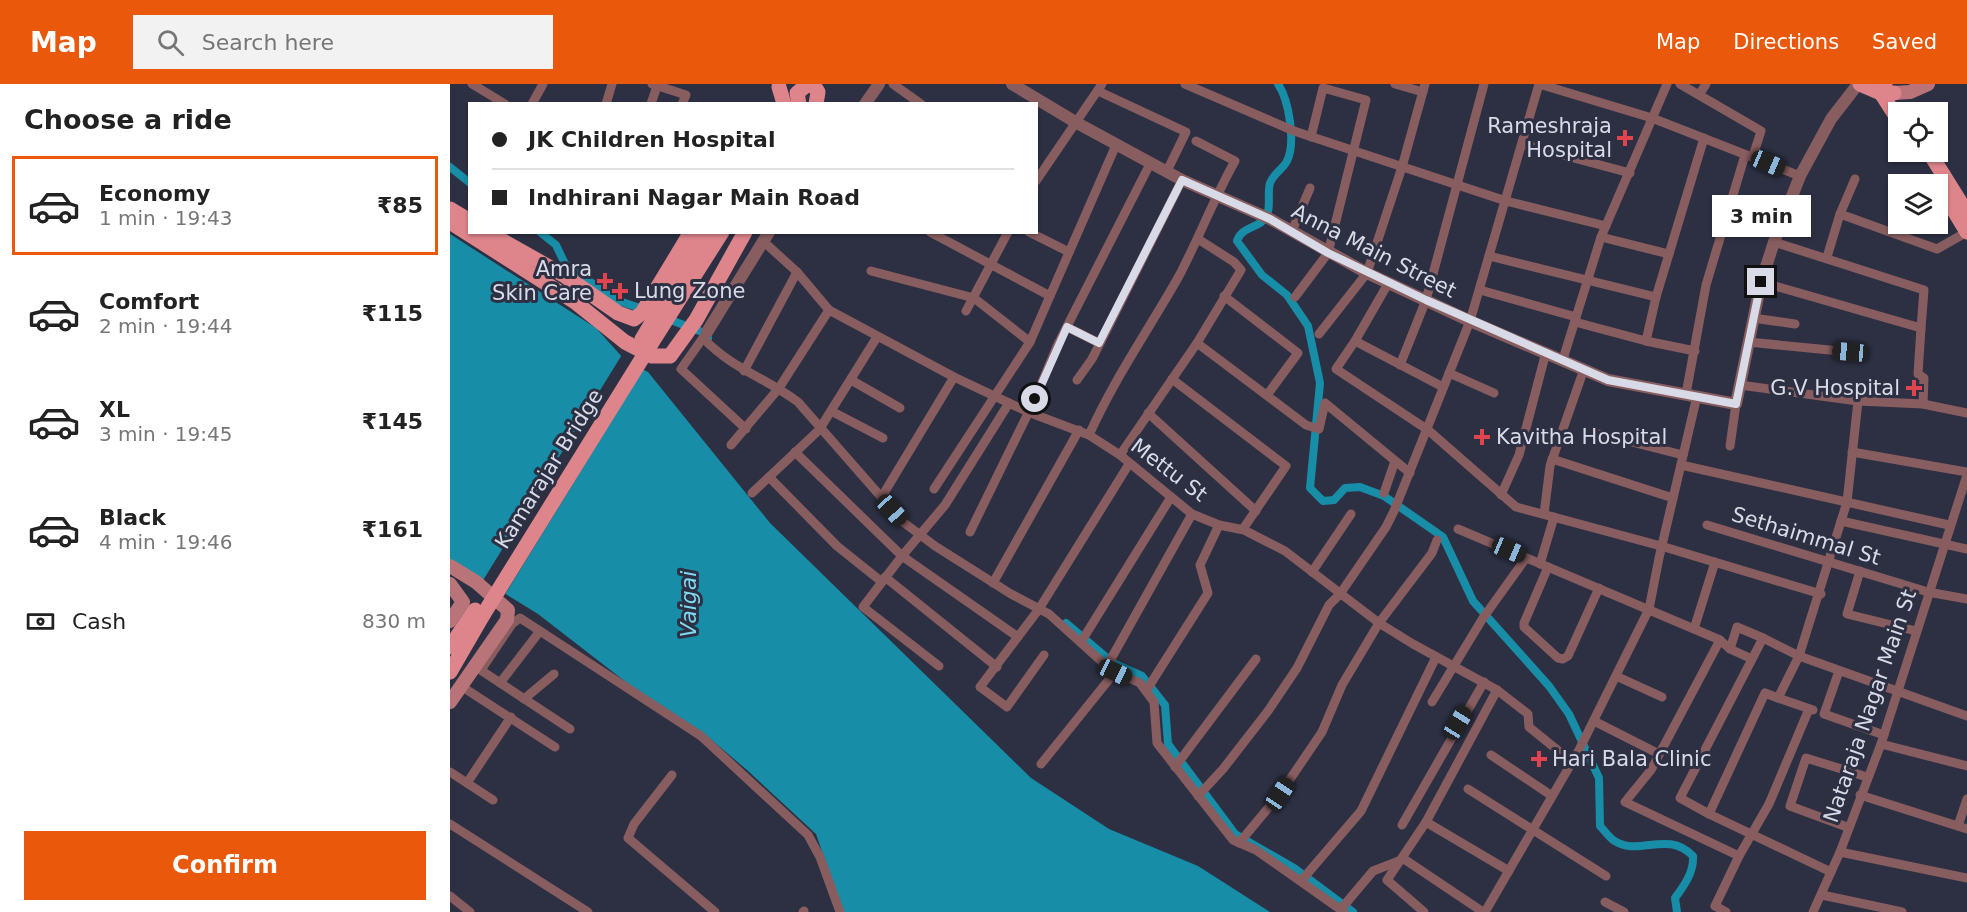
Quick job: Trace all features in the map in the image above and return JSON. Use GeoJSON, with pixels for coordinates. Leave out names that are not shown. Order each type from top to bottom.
{"type":"FeatureCollection","features":[{"type":"Feature","properties":{"kind":"main road"},"geometry":{"type":"LineString","coordinates":[[1859,84],[1910,92],[1928,84]]}},
{"type":"Feature","properties":{"kind":"main road"},"geometry":{"type":"LineString","coordinates":[[776,86],[798,94],[814,86],[822,97]]}},
{"type":"Feature","properties":{"kind":"main road"},"geometry":{"type":"LineString","coordinates":[[1888,89],[1898,102]]}},
{"type":"Feature","properties":{"kind":"main road"},"geometry":{"type":"LineString","coordinates":[[1935,162],[1967,213]]}},
{"type":"Feature","properties":{"kind":"main road"},"geometry":{"type":"LineString","coordinates":[[1948,201],[1967,232]]}},
{"type":"Feature","properties":{"kind":"main road"},"geometry":{"type":"LineString","coordinates":[[450,209],[468,220]]}},
{"type":"Feature","properties":{"kind":"main road"},"geometry":{"type":"LineString","coordinates":[[450,222],[468,234]]}},
{"type":"Feature","properties":{"kind":"main road"},"geometry":{"type":"LineString","coordinates":[[469,234],[575,302],[625,342],[652,356],[670,356],[696,320],[744,234]]}},
{"type":"Feature","properties":{"kind":"main road"},"geometry":{"type":"LineString","coordinates":[[492,234],[565,276],[625,317],[634,319],[656,314],[721,234]]}},
{"type":"Feature","properties":{"kind":"main road"},"geometry":{"type":"LineString","coordinates":[[656,314],[690,234]]}},
{"type":"Feature","properties":{"kind":"main road"},"geometry":{"type":"LineString","coordinates":[[656,314],[705,234]]}},
{"type":"Feature","properties":{"kind":"main road","name":"Kamarajar Bridge"},"geometry":{"type":"LineString","coordinates":[[479,613],[647,341],[656,314]]}},
{"type":"Feature","properties":{"kind":"main road"},"geometry":{"type":"LineString","coordinates":[[450,566],[476,582],[508,610],[507,620],[477,668],[450,702]]}},
{"type":"Feature","properties":{"kind":"main road"},"geometry":{"type":"LineString","coordinates":[[450,584],[463,602],[450,621]]}},
{"type":"Feature","properties":{"kind":"main road"},"geometry":{"type":"LineString","coordinates":[[450,647],[479,613]]}},
{"type":"Feature","properties":{"kind":"main road"},"geometry":{"type":"LineString","coordinates":[[450,672],[479,613]]}},
{"type":"Feature","properties":{"kind":"street"},"geometry":{"type":"LineString","coordinates":[[472,84],[501,102]]}},
{"type":"Feature","properties":{"kind":"street"},"geometry":{"type":"LineString","coordinates":[[533,102],[543,84]]}},
{"type":"Feature","properties":{"kind":"street"},"geometry":{"type":"LineString","coordinates":[[607,102],[612,84]]}},
{"type":"Feature","properties":{"kind":"street"},"geometry":{"type":"LineString","coordinates":[[866,102],[879,84]]}},
{"type":"Feature","properties":{"kind":"street"},"geometry":{"type":"LineString","coordinates":[[893,84],[918,102]]}},
{"type":"Feature","properties":{"kind":"street","name":"Anna Main Street"},"geometry":{"type":"LineString","coordinates":[[1012,84],[1025,87],[1077,123],[1182,180],[1266,218],[1367,273],[1470,321],[1608,380],[1736,404]]}},
{"type":"Feature","properties":{"kind":"street"},"geometry":{"type":"LineString","coordinates":[[1185,84],[1282,127],[1311,137],[1458,183],[1506,201],[1606,226]]}},
{"type":"Feature","properties":{"kind":"street"},"geometry":{"type":"LineString","coordinates":[[1319,334],[1367,273],[1402,167],[1424,88],[1395,84]]}},
{"type":"Feature","properties":{"kind":"street"},"geometry":{"type":"LineString","coordinates":[[1400,365],[1426,300],[1484,84]]}},
{"type":"Feature","properties":{"kind":"street"},"geometry":{"type":"LineString","coordinates":[[1201,793],[1268,711],[1297,668],[1329,605],[1340,594],[1394,512],[1470,321],[1540,84],[1652,118],[1800,176]]}},
{"type":"Feature","properties":{"kind":"street"},"geometry":{"type":"LineString","coordinates":[[1563,359],[1601,237],[1667,84]]}},
{"type":"Feature","properties":{"kind":"street"},"geometry":{"type":"LineString","coordinates":[[1404,859],[1484,912],[1533,831],[1571,760],[1579,750],[1649,609],[1661,546],[1682,460],[1692,395],[1695,351],[1706,285],[1749,155],[1761,132],[1680,84]]}},
{"type":"Feature","properties":{"kind":"street"},"geometry":{"type":"LineString","coordinates":[[1698,96],[1706,84]]}},
{"type":"Feature","properties":{"kind":"street"},"geometry":{"type":"LineString","coordinates":[[1730,446],[1753,318],[1761,282],[1774,242],[1800,176],[1831,120],[1859,84]]}},
{"type":"Feature","properties":{"kind":"street"},"geometry":{"type":"LineString","coordinates":[[651,102],[655,85],[686,95],[683,102]]}},
{"type":"Feature","properties":{"kind":"street"},"geometry":{"type":"LineString","coordinates":[[1038,178],[1100,87],[1186,132],[1167,171]]}},
{"type":"Feature","properties":{"kind":"street"},"geometry":{"type":"LineString","coordinates":[[1295,297],[1328,253],[1366,100],[1323,88],[1311,137]]}},
{"type":"Feature","properties":{"kind":"street"},"geometry":{"type":"LineString","coordinates":[[1646,341],[1656,297],[1704,138]]}},
{"type":"Feature","properties":{"kind":"street"},"geometry":{"type":"LineString","coordinates":[[1089,435],[1102,405],[1198,239],[1216,195],[1235,161],[1196,141]]}},
{"type":"Feature","properties":{"kind":"street"},"geometry":{"type":"LineString","coordinates":[[1522,144],[1630,173]]}},
{"type":"Feature","properties":{"kind":"street"},"geometry":{"type":"LineString","coordinates":[[934,489],[1030,342],[1116,145]]}},
{"type":"Feature","properties":{"kind":"street"},"geometry":{"type":"LineString","coordinates":[[970,532],[1067,327],[1151,162]]}},
{"type":"Feature","properties":{"kind":"street"},"geometry":{"type":"LineString","coordinates":[[1827,257],[1840,214],[1855,179]]}},
{"type":"Feature","properties":{"kind":"street"},"geometry":{"type":"LineString","coordinates":[[1077,380],[1099,343],[1182,180]]}},
{"type":"Feature","properties":{"kind":"street"},"geometry":{"type":"LineString","coordinates":[[1292,231],[1310,188]]}},
{"type":"Feature","properties":{"kind":"street"},"geometry":{"type":"LineString","coordinates":[[1840,214],[1937,249],[1967,232]]}},
{"type":"Feature","properties":{"kind":"street"},"geometry":{"type":"LineString","coordinates":[[934,234],[1050,296]]}},
{"type":"Feature","properties":{"kind":"street"},"geometry":{"type":"LineString","coordinates":[[966,311],[1007,234]]}},
{"type":"Feature","properties":{"kind":"street"},"geometry":{"type":"LineString","coordinates":[[1033,234],[1069,252]]}},
{"type":"Feature","properties":{"kind":"street"},"geometry":{"type":"LineString","coordinates":[[746,429],[681,369],[705,336],[766,237]]}},
{"type":"Feature","properties":{"kind":"street","name":"Mettu St"},"geometry":{"type":"LineString","coordinates":[[766,237],[830,310],[877,337],[995,397],[1089,435],[1120,455],[1192,514],[1219,525],[1243,530],[1285,551],[1379,622],[1436,657],[1497,690],[1528,714],[1529,727],[1571,760]]}},
{"type":"Feature","properties":{"kind":"street"},"geometry":{"type":"LineString","coordinates":[[1601,237],[1669,254]]}},
{"type":"Feature","properties":{"kind":"street"},"geometry":{"type":"LineString","coordinates":[[1120,455],[1197,343],[1241,270],[1234,262],[1198,239]]}},
{"type":"Feature","properties":{"kind":"street"},"geometry":{"type":"LineString","coordinates":[[1774,242],[1827,257],[1924,290],[1918,374],[1924,378],[1923,404]]}},
{"type":"Feature","properties":{"kind":"street"},"geometry":{"type":"LineString","coordinates":[[1489,256],[1656,297]]}},
{"type":"Feature","properties":{"kind":"street"},"geometry":{"type":"LineString","coordinates":[[871,271],[974,298],[1030,342]]}},
{"type":"Feature","properties":{"kind":"street"},"geometry":{"type":"LineString","coordinates":[[745,369],[797,272]]}},
{"type":"Feature","properties":{"kind":"street"},"geometry":{"type":"LineString","coordinates":[[1389,282],[1336,369],[1428,430],[1516,507],[1661,546],[1821,594]]}},
{"type":"Feature","properties":{"kind":"street"},"geometry":{"type":"LineString","coordinates":[[1761,282],[1921,328]]}},
{"type":"Feature","properties":{"kind":"street"},"geometry":{"type":"LineString","coordinates":[[1480,290],[1646,341],[1695,351]]}},
{"type":"Feature","properties":{"kind":"street"},"geometry":{"type":"LineString","coordinates":[[1224,296],[1298,353],[1267,395]]}},
{"type":"Feature","properties":{"kind":"street"},"geometry":{"type":"LineString","coordinates":[[731,445],[781,386],[830,310]]}},
{"type":"Feature","properties":{"kind":"street"},"geometry":{"type":"LineString","coordinates":[[1753,318],[1795,324]]}},
{"type":"Feature","properties":{"kind":"street"},"geometry":{"type":"LineString","coordinates":[[1067,327],[1099,343]]}},
{"type":"Feature","properties":{"kind":"street"},"geometry":{"type":"LineString","coordinates":[[705,336],[720,356],[781,386],[821,427],[903,522],[994,580],[1041,606],[1109,662],[1115,672],[1148,687],[1154,702],[1157,743],[1178,762],[1233,840],[1242,840],[1304,878],[1343,908],[1373,871],[1404,859]]}},
{"type":"Feature","properties":{"kind":"street"},"geometry":{"type":"LineString","coordinates":[[752,493],[821,427],[877,337]]}},
{"type":"Feature","properties":{"kind":"street"},"geometry":{"type":"LineString","coordinates":[[1354,341],[1443,387]]}},
{"type":"Feature","properties":{"kind":"street"},"geometry":{"type":"LineString","coordinates":[[1748,342],[1850,352]]}},
{"type":"Feature","properties":{"kind":"street"},"geometry":{"type":"LineString","coordinates":[[1197,343],[1306,425],[1318,429],[1325,404],[1410,473]]}},
{"type":"Feature","properties":{"kind":"street"},"geometry":{"type":"LineString","coordinates":[[1501,495],[1519,455],[1545,352]]}},
{"type":"Feature","properties":{"kind":"street"},"geometry":{"type":"LineString","coordinates":[[1584,369],[1552,459],[1544,565],[1524,627],[1558,658],[1563,659],[1568,656],[1599,588]]}},
{"type":"Feature","properties":{"kind":"street"},"geometry":{"type":"LineString","coordinates":[[1449,373],[1494,393]]}},
{"type":"Feature","properties":{"kind":"street"},"geometry":{"type":"LineString","coordinates":[[882,496],[954,377]]}},
{"type":"Feature","properties":{"kind":"street"},"geometry":{"type":"LineString","coordinates":[[1172,378],[1286,466],[1243,530]]}},
{"type":"Feature","properties":{"kind":"street"},"geometry":{"type":"LineString","coordinates":[[850,380],[900,408]]}},
{"type":"Feature","properties":{"kind":"street"},"geometry":{"type":"LineString","coordinates":[[1740,385],[1858,401],[1923,404],[1967,413]]}},
{"type":"Feature","properties":{"kind":"street"},"geometry":{"type":"LineString","coordinates":[[1778,698],[1799,656],[1821,594],[1828,561],[1847,502],[1858,401]]}},
{"type":"Feature","properties":{"kind":"street"},"geometry":{"type":"LineString","coordinates":[[939,666],[863,607],[945,505],[1009,403]]}},
{"type":"Feature","properties":{"kind":"street"},"geometry":{"type":"LineString","coordinates":[[831,411],[883,438]]}},
{"type":"Feature","properties":{"kind":"street"},"geometry":{"type":"LineString","coordinates":[[1148,413],[1256,511]]}},
{"type":"Feature","properties":{"kind":"street"},"geometry":{"type":"LineString","coordinates":[[994,580],[1079,430]]}},
{"type":"Feature","properties":{"kind":"street"},"geometry":{"type":"LineString","coordinates":[[1600,434],[1682,460],[1949,525]]}},
{"type":"Feature","properties":{"kind":"street"},"geometry":{"type":"LineString","coordinates":[[795,452],[902,556],[1018,637]]}},
{"type":"Feature","properties":{"kind":"street"},"geometry":{"type":"LineString","coordinates":[[1852,453],[1967,473]]}},
{"type":"Feature","properties":{"kind":"street"},"geometry":{"type":"LineString","coordinates":[[1552,459],[1673,498]]}},
{"type":"Feature","properties":{"kind":"street"},"geometry":{"type":"LineString","coordinates":[[1384,493],[1395,461]]}},
{"type":"Feature","properties":{"kind":"street"},"geometry":{"type":"LineString","coordinates":[[1044,655],[1007,707],[980,687],[1041,606],[1129,464]]}},
{"type":"Feature","properties":{"kind":"street","name":"Nataraja Nagar Main St"},"geometry":{"type":"LineString","coordinates":[[1813,912],[1840,852],[1847,827],[1882,739],[1967,473]]}},
{"type":"Feature","properties":{"kind":"street"},"geometry":{"type":"LineString","coordinates":[[769,477],[837,546],[997,667]]}},
{"type":"Feature","properties":{"kind":"street"},"geometry":{"type":"LineString","coordinates":[[1083,640],[1171,497]]}},
{"type":"Feature","properties":{"kind":"street"},"geometry":{"type":"LineString","coordinates":[[1109,662],[1192,514]]}},
{"type":"Feature","properties":{"kind":"street"},"geometry":{"type":"LineString","coordinates":[[1312,572],[1351,514]]}},
{"type":"Feature","properties":{"kind":"street"},"geometry":{"type":"LineString","coordinates":[[1841,520],[1967,549]]}},
{"type":"Feature","properties":{"kind":"street"},"geometry":{"type":"LineString","coordinates":[[1148,687],[1208,593],[1200,565],[1219,525]]}},
{"type":"Feature","properties":{"kind":"street","name":"Sethaimmal St"},"geometry":{"type":"LineString","coordinates":[[1707,525],[1929,592],[1967,599]]}},
{"type":"Feature","properties":{"kind":"street"},"geometry":{"type":"LineString","coordinates":[[1458,529],[1720,640],[1730,649],[1752,659]]}},
{"type":"Feature","properties":{"kind":"street"},"geometry":{"type":"LineString","coordinates":[[1242,840],[1280,794],[1322,732],[1342,685],[1379,622],[1432,553],[1437,540]]}},
{"type":"Feature","properties":{"kind":"street"},"geometry":{"type":"LineString","coordinates":[[1432,702],[1448,674],[1456,666],[1483,618],[1526,558]]}},
{"type":"Feature","properties":{"kind":"street"},"geometry":{"type":"LineString","coordinates":[[1694,629],[1715,562]]}},
{"type":"Feature","properties":{"kind":"street"},"geometry":{"type":"LineString","coordinates":[[1860,571],[1847,614],[1916,631]]}},
{"type":"Feature","properties":{"kind":"street"},"geometry":{"type":"LineString","coordinates":[[570,729],[477,668],[512,624],[520,618],[701,736],[808,835],[820,856],[840,912]]}},
{"type":"Feature","properties":{"kind":"street"},"geometry":{"type":"LineString","coordinates":[[1730,649],[1737,627],[1799,656],[1895,693],[1967,716]]}},
{"type":"Feature","properties":{"kind":"street"},"geometry":{"type":"LineString","coordinates":[[500,683],[540,631]]}},
{"type":"Feature","properties":{"kind":"street"},"geometry":{"type":"LineString","coordinates":[[1763,638],[1680,798],[1751,835],[1831,872]]}},
{"type":"Feature","properties":{"kind":"street"},"geometry":{"type":"LineString","coordinates":[[1720,640],[1650,770],[1625,802],[1739,856]]}},
{"type":"Feature","properties":{"kind":"street"},"geometry":{"type":"LineString","coordinates":[[1304,878],[1361,811],[1436,657]]}},
{"type":"Feature","properties":{"kind":"street"},"geometry":{"type":"LineString","coordinates":[[1178,762],[1257,659]]}},
{"type":"Feature","properties":{"kind":"street"},"geometry":{"type":"LineString","coordinates":[[1824,714],[1839,671]]}},
{"type":"Feature","properties":{"kind":"street"},"geometry":{"type":"LineString","coordinates":[[1041,764],[1115,672]]}},
{"type":"Feature","properties":{"kind":"street"},"geometry":{"type":"LineString","coordinates":[[524,699],[554,674]]}},
{"type":"Feature","properties":{"kind":"street"},"geometry":{"type":"LineString","coordinates":[[1617,676],[1662,697]]}},
{"type":"Feature","properties":{"kind":"street"},"geometry":{"type":"LineString","coordinates":[[1402,825],[1484,682]]}},
{"type":"Feature","properties":{"kind":"street"},"geometry":{"type":"LineString","coordinates":[[461,686],[555,747]]}},
{"type":"Feature","properties":{"kind":"street"},"geometry":{"type":"LineString","coordinates":[[1424,912],[1387,880],[1404,859],[1426,822],[1497,690]]}},
{"type":"Feature","properties":{"kind":"street"},"geometry":{"type":"LineString","coordinates":[[1709,814],[1764,693],[1824,714],[1882,739],[1967,766]]}},
{"type":"Feature","properties":{"kind":"street"},"geometry":{"type":"LineString","coordinates":[[1726,912],[1715,906],[1739,856],[1769,804],[1809,709]]}},
{"type":"Feature","properties":{"kind":"street"},"geometry":{"type":"LineString","coordinates":[[467,783],[511,717]]}},
{"type":"Feature","properties":{"kind":"street"},"geometry":{"type":"LineString","coordinates":[[1594,721],[1659,754]]}},
{"type":"Feature","properties":{"kind":"street"},"geometry":{"type":"LineString","coordinates":[[1491,755],[1552,796]]}},
{"type":"Feature","properties":{"kind":"street"},"geometry":{"type":"LineString","coordinates":[[1847,827],[1790,806],[1806,758],[1867,777]]}},
{"type":"Feature","properties":{"kind":"street"},"geometry":{"type":"LineString","coordinates":[[450,772],[493,800]]}},
{"type":"Feature","properties":{"kind":"street"},"geometry":{"type":"LineString","coordinates":[[672,775],[634,824],[628,838],[715,912]]}},
{"type":"Feature","properties":{"kind":"street"},"geometry":{"type":"LineString","coordinates":[[1468,789],[1606,876]]}},
{"type":"Feature","properties":{"kind":"street"},"geometry":{"type":"LineString","coordinates":[[1860,795],[1962,827],[1967,799]]}},
{"type":"Feature","properties":{"kind":"street"},"geometry":{"type":"LineString","coordinates":[[1426,822],[1509,871]]}},
{"type":"Feature","properties":{"kind":"street"},"geometry":{"type":"LineString","coordinates":[[450,824],[588,912]]}},
{"type":"Feature","properties":{"kind":"street"},"geometry":{"type":"LineString","coordinates":[[1840,852],[1967,878]]}},
{"type":"Feature","properties":{"kind":"street"},"geometry":{"type":"LineString","coordinates":[[1822,895],[1902,912]]}},
{"type":"Feature","properties":{"kind":"street"},"geometry":{"type":"LineString","coordinates":[[450,896],[470,912]]}},
{"type":"Feature","properties":{"kind":"street"},"geometry":{"type":"LineString","coordinates":[[1605,902],[1624,912]]}},
{"type":"Feature","properties":{"kind":"water","name":"Vaigai"},"geometry":{"type":"Polygon","coordinates":[[[450,234],[596,328],[624,359],[648,372],[770,523],[1031,778],[1109,829],[1198,866],[1270,912],[843,912],[816,834],[747,770],[701,731],[653,703],[538,614],[450,560],[450,234]]]}},
{"type":"Feature","properties":{"kind":"pier"},"geometry":{"type":"Polygon","coordinates":[[[623,353],[645,367],[504,596],[482,582],[623,353]]]}},
{"type":"Feature","properties":{"kind":"waterway"},"geometry":{"type":"LineString","coordinates":[[1278,84],[1285,100],[1290,122],[1290,153],[1287,161],[1270,183],[1267,215],[1260,223],[1243,232],[1237,241],[1262,275],[1287,295],[1308,326],[1320,383],[1310,488],[1323,501],[1334,500],[1345,488],[1360,487],[1384,496],[1443,537],[1473,601],[1549,686],[1569,714],[1599,778],[1600,826],[1613,840],[1623,845],[1673,845],[1683,848],[1693,856],[1690,873],[1675,898],[1677,912]]}},
{"type":"Feature","properties":{"kind":"waterway"},"geometry":{"type":"LineString","coordinates":[[450,167],[468,181]]}},
{"type":"Feature","properties":{"kind":"waterway"},"geometry":{"type":"LineString","coordinates":[[542,234],[556,245],[565,264],[616,300],[646,310]]}},
{"type":"Feature","properties":{"kind":"waterway"},"geometry":{"type":"LineString","coordinates":[[663,317],[702,332],[708,338]]}},
{"type":"Feature","properties":{"kind":"waterway"},"geometry":{"type":"LineString","coordinates":[[1066,623],[1113,663],[1142,676],[1165,705],[1168,744],[1235,834],[1294,868],[1353,912]]}},
{"type":"Feature","properties":{"kind":"place","name":"Rameshraja Hospital"},"geometry":{"type":"Point","coordinates":[1625,138]}},
{"type":"Feature","properties":{"kind":"place","name":"Amra Skin Care"},"geometry":{"type":"Point","coordinates":[605,281]}},
{"type":"Feature","properties":{"kind":"place","name":"Lung Zone"},"geometry":{"type":"Point","coordinates":[620,291]}},
{"type":"Feature","properties":{"kind":"place","name":"G.V Hospital"},"geometry":{"type":"Point","coordinates":[1914,388]}},
{"type":"Feature","properties":{"kind":"place","name":"Kavitha Hospital"},"geometry":{"type":"Point","coordinates":[1482,437]}},
{"type":"Feature","properties":{"kind":"place","name":"Hari Bala Clinic"},"geometry":{"type":"Point","coordinates":[1539,759]}},
{"type":"Feature","properties":{"kind":"route"},"geometry":{"type":"LineString","coordinates":[[1035,399],[1067,327],[1099,343],[1182,180],[1270,219],[1367,273],[1470,321],[1608,380],[1736,404],[1761,282]]}}]}
